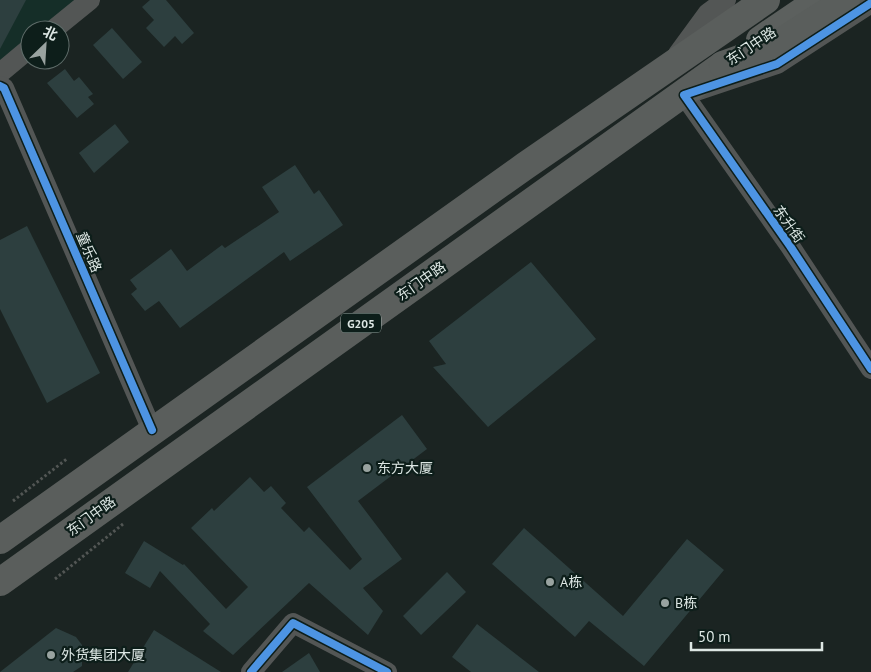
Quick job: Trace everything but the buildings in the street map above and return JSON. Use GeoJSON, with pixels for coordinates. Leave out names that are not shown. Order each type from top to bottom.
{"type":"FeatureCollection","features":[{"type":"Feature","properties":{"kind":"highway","name":"东门中路"},"geometry":{"type":"LineString","coordinates":[[1,536],[509,177],[766,0]]}},
{"type":"Feature","properties":{"kind":"highway","name":"G205"},"geometry":{"type":"LineString","coordinates":[[723,65],[773,47],[846,0]]}},
{"type":"Feature","properties":{"kind":"highway","name":"东门中路"},"geometry":{"type":"LineString","coordinates":[[0,582],[168,460],[684,95],[723,65]]}},
{"type":"Feature","properties":{"kind":"main road","name":"东门中路"},"geometry":{"type":"LineString","coordinates":[[723,65],[819,0]]}},
{"type":"Feature","properties":{"kind":"street"},"geometry":{"type":"LineString","coordinates":[[65,20],[90,0]]}},
{"type":"Feature","properties":{"kind":"street"},"geometry":{"type":"LineString","coordinates":[[669,67],[708,13],[726,0]]}},
{"type":"Feature","properties":{"kind":"street"},"geometry":{"type":"LineString","coordinates":[[684,95],[777,64],[871,3]]}},
{"type":"Feature","properties":{"kind":"street"},"geometry":{"type":"LineString","coordinates":[[0,73],[20,56]]}},
{"type":"Feature","properties":{"kind":"street","name":"童乐路"},"geometry":{"type":"LineString","coordinates":[[0,86],[4,88],[147,434]]}},
{"type":"Feature","properties":{"kind":"street","name":"东升街"},"geometry":{"type":"LineString","coordinates":[[684,95],[790,246],[871,369]]}},
{"type":"Feature","properties":{"kind":"street","name":"童乐路"},"geometry":{"type":"LineString","coordinates":[[0,113],[147,434]]}},
{"type":"Feature","properties":{"kind":"street"},"geometry":{"type":"LineString","coordinates":[[251,672],[293,623],[387,672]]}},
{"type":"Feature","properties":{"kind":"path"},"geometry":{"type":"LineString","coordinates":[[6,506],[68,458]]}},
{"type":"Feature","properties":{"kind":"path"},"geometry":{"type":"LineString","coordinates":[[55,579],[123,524]]}},
{"type":"Feature","properties":{"kind":"shaded area"},"geometry":{"type":"Polygon","coordinates":[[[0,0],[84,0],[57,20],[20,20],[20,47],[0,62],[0,0]]]}},
{"type":"Feature","properties":{"kind":"cycle path"},"geometry":{"type":"LineString","coordinates":[[871,3],[777,64],[684,95],[790,246],[871,369]]}},
{"type":"Feature","properties":{"kind":"cycle path"},"geometry":{"type":"LineString","coordinates":[[0,86],[4,88],[152,430]]}},
{"type":"Feature","properties":{"kind":"cycle path"},"geometry":{"type":"LineString","coordinates":[[251,672],[293,623],[387,672]]}},
{"type":"Feature","properties":{"kind":"place","name":"东方大厦"},"geometry":{"type":"Point","coordinates":[367,468]}},
{"type":"Feature","properties":{"kind":"place","name":"A栋"},"geometry":{"type":"Point","coordinates":[550,582]}},
{"type":"Feature","properties":{"kind":"place","name":"B栋"},"geometry":{"type":"Point","coordinates":[665,603]}},
{"type":"Feature","properties":{"kind":"place","name":"外货集团大厦"},"geometry":{"type":"Point","coordinates":[51,655]}}]}
